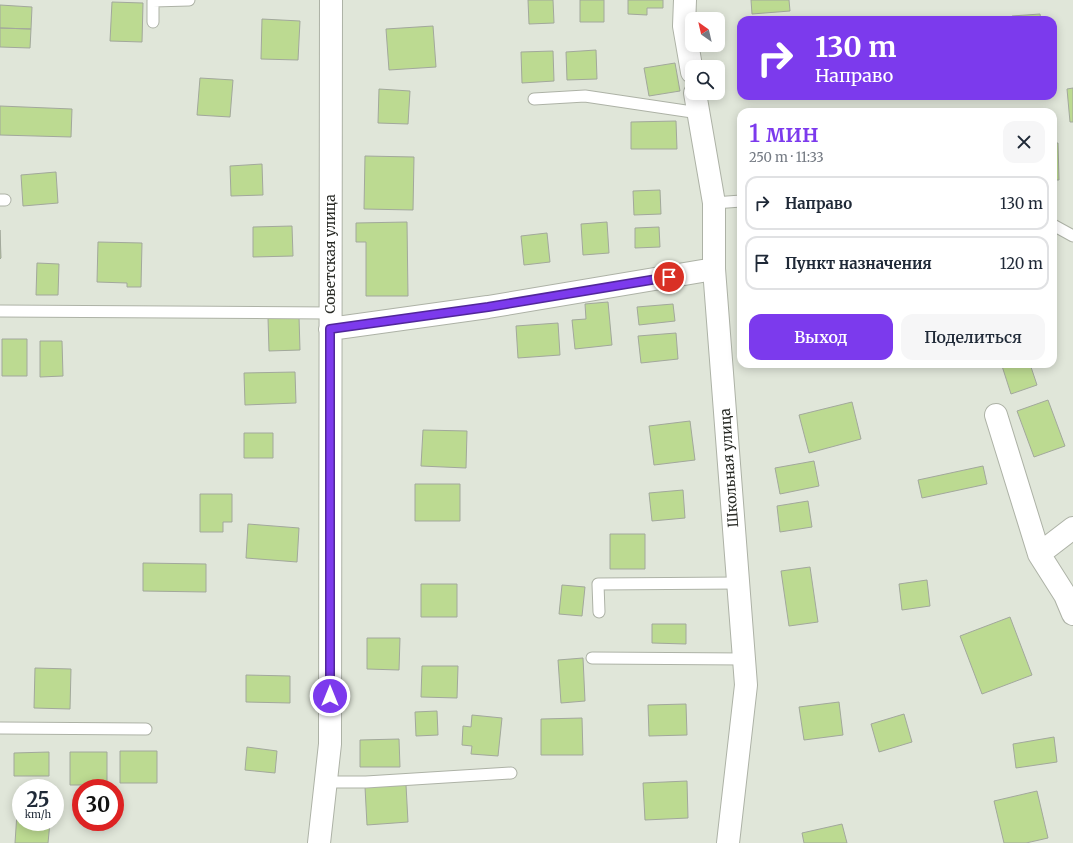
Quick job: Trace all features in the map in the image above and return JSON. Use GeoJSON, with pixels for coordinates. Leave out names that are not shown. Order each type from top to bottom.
{"type":"FeatureCollection","features":[{"type":"Feature","properties":{"kind":"street","name":"Советская улица"},"geometry":{"type":"LineString","coordinates":[[319,843],[330,744],[331,0]]}},
{"type":"Feature","properties":{"kind":"street"},"geometry":{"type":"LineString","coordinates":[[685,0],[684,26],[690,60]]}},
{"type":"Feature","properties":{"kind":"street","name":"Школьная улица"},"geometry":{"type":"LineString","coordinates":[[697,103],[714,203],[714,269],[746,685],[728,843]]}},
{"type":"Feature","properties":{"kind":"street"},"geometry":{"type":"LineString","coordinates":[[330,321],[488,307],[714,269]]}},
{"type":"Feature","properties":{"kind":"street"},"geometry":{"type":"LineString","coordinates":[[996,414],[1039,554],[1065,595],[1073,614]]}},
{"type":"Feature","properties":{"kind":"street"},"geometry":{"type":"LineString","coordinates":[[1039,554],[1073,528]]}},
{"type":"Feature","properties":{"kind":"lane"},"geometry":{"type":"LineString","coordinates":[[153,22],[153,1],[189,0]]}},
{"type":"Feature","properties":{"kind":"lane"},"geometry":{"type":"LineString","coordinates":[[534,99],[585,96],[697,103]]}},
{"type":"Feature","properties":{"kind":"lane"},"geometry":{"type":"LineString","coordinates":[[714,203],[737,201]]}},
{"type":"Feature","properties":{"kind":"lane"},"geometry":{"type":"LineString","coordinates":[[1057,227],[1073,236]]}},
{"type":"Feature","properties":{"kind":"lane"},"geometry":{"type":"LineString","coordinates":[[0,311],[330,321]]}},
{"type":"Feature","properties":{"kind":"lane"},"geometry":{"type":"LineString","coordinates":[[599,612],[598,584],[738,583]]}},
{"type":"Feature","properties":{"kind":"lane"},"geometry":{"type":"LineString","coordinates":[[592,658],[744,658]]}},
{"type":"Feature","properties":{"kind":"lane"},"geometry":{"type":"LineString","coordinates":[[0,728],[146,729]]}},
{"type":"Feature","properties":{"kind":"lane"},"geometry":{"type":"LineString","coordinates":[[326,782],[366,782],[511,773]]}},
{"type":"Feature","properties":{"kind":"building"},"geometry":{"type":"Polygon","coordinates":[[[528,0],[553,0],[554,23],[529,24],[528,0]]]}},
{"type":"Feature","properties":{"kind":"building"},"geometry":{"type":"Polygon","coordinates":[[[580,0],[604,0],[604,22],[580,22],[580,0]]]}},
{"type":"Feature","properties":{"kind":"building"},"geometry":{"type":"Polygon","coordinates":[[[628,0],[663,0],[663,8],[647,8],[647,15],[628,14],[628,0]]]}},
{"type":"Feature","properties":{"kind":"building"},"geometry":{"type":"Polygon","coordinates":[[[751,0],[789,0],[790,11],[752,14],[751,0]]]}},
{"type":"Feature","properties":{"kind":"building"},"geometry":{"type":"Polygon","coordinates":[[[112,2],[143,3],[142,42],[110,41],[112,2]]]}},
{"type":"Feature","properties":{"kind":"building"},"geometry":{"type":"Polygon","coordinates":[[[0,5],[32,7],[31,29],[0,28],[0,5]]]}},
{"type":"Feature","properties":{"kind":"building"},"geometry":{"type":"Polygon","coordinates":[[[1040,14],[1040,16],[1012,16],[1040,14]]]}},
{"type":"Feature","properties":{"kind":"building"},"geometry":{"type":"Polygon","coordinates":[[[262,19],[300,21],[298,60],[261,59],[262,19]]]}},
{"type":"Feature","properties":{"kind":"building"},"geometry":{"type":"Polygon","coordinates":[[[433,26],[436,67],[389,70],[386,29],[433,26]]]}},
{"type":"Feature","properties":{"kind":"building"},"geometry":{"type":"Polygon","coordinates":[[[0,28],[31,29],[30,48],[0,47],[0,28]]]}},
{"type":"Feature","properties":{"kind":"building"},"geometry":{"type":"Polygon","coordinates":[[[596,50],[597,79],[567,80],[566,52],[596,50]]]}},
{"type":"Feature","properties":{"kind":"building"},"geometry":{"type":"Polygon","coordinates":[[[553,51],[554,81],[522,83],[521,52],[553,51]]]}},
{"type":"Feature","properties":{"kind":"building"},"geometry":{"type":"Polygon","coordinates":[[[675,63],[680,91],[649,96],[644,68],[675,63]]]}},
{"type":"Feature","properties":{"kind":"building"},"geometry":{"type":"Polygon","coordinates":[[[200,78],[233,80],[230,117],[197,115],[200,78]]]}},
{"type":"Feature","properties":{"kind":"building"},"geometry":{"type":"Polygon","coordinates":[[[1073,88],[1073,122],[1070,122],[1067,89],[1073,88]]]}},
{"type":"Feature","properties":{"kind":"building"},"geometry":{"type":"Polygon","coordinates":[[[379,89],[410,91],[408,124],[378,123],[379,89]]]}},
{"type":"Feature","properties":{"kind":"building"},"geometry":{"type":"Polygon","coordinates":[[[0,106],[72,109],[71,137],[0,135],[0,106]]]}},
{"type":"Feature","properties":{"kind":"building"},"geometry":{"type":"Polygon","coordinates":[[[676,121],[677,149],[631,149],[631,122],[676,121]]]}},
{"type":"Feature","properties":{"kind":"building"},"geometry":{"type":"Polygon","coordinates":[[[1057,143],[1058,143],[1059,180],[1057,180],[1057,143]]]}},
{"type":"Feature","properties":{"kind":"building"},"geometry":{"type":"Polygon","coordinates":[[[365,156],[414,157],[413,210],[364,209],[365,156]]]}},
{"type":"Feature","properties":{"kind":"building"},"geometry":{"type":"Polygon","coordinates":[[[262,164],[263,195],[231,196],[230,166],[262,164]]]}},
{"type":"Feature","properties":{"kind":"building"},"geometry":{"type":"Polygon","coordinates":[[[56,172],[58,203],[23,206],[21,175],[56,172]]]}},
{"type":"Feature","properties":{"kind":"building"},"geometry":{"type":"Polygon","coordinates":[[[660,190],[661,214],[634,215],[633,191],[660,190]]]}},
{"type":"Feature","properties":{"kind":"building"},"geometry":{"type":"Polygon","coordinates":[[[407,222],[408,296],[366,296],[366,242],[356,242],[356,223],[407,222]]]}},
{"type":"Feature","properties":{"kind":"building"},"geometry":{"type":"Polygon","coordinates":[[[607,222],[609,253],[583,255],[581,224],[607,222]]]}},
{"type":"Feature","properties":{"kind":"building"},"geometry":{"type":"Polygon","coordinates":[[[292,226],[293,256],[253,257],[253,227],[292,226]]]}},
{"type":"Feature","properties":{"kind":"building"},"geometry":{"type":"Polygon","coordinates":[[[659,227],[660,247],[635,248],[635,228],[659,227]]]}},
{"type":"Feature","properties":{"kind":"building"},"geometry":{"type":"Polygon","coordinates":[[[0,230],[1,258],[0,259],[0,230]]]}},
{"type":"Feature","properties":{"kind":"building"},"geometry":{"type":"Polygon","coordinates":[[[547,233],[550,262],[524,265],[521,236],[547,233]]]}},
{"type":"Feature","properties":{"kind":"building"},"geometry":{"type":"Polygon","coordinates":[[[98,242],[142,243],[141,287],[127,287],[127,283],[97,282],[98,242]]]}},
{"type":"Feature","properties":{"kind":"building"},"geometry":{"type":"Polygon","coordinates":[[[37,263],[59,264],[58,295],[36,295],[37,263]]]}},
{"type":"Feature","properties":{"kind":"building"},"geometry":{"type":"Polygon","coordinates":[[[608,302],[612,345],[575,349],[572,320],[586,319],[585,304],[608,302]]]}},
{"type":"Feature","properties":{"kind":"building"},"geometry":{"type":"Polygon","coordinates":[[[673,304],[675,321],[639,325],[637,307],[673,304]]]}},
{"type":"Feature","properties":{"kind":"building"},"geometry":{"type":"Polygon","coordinates":[[[299,317],[300,350],[269,351],[268,318],[299,317]]]}},
{"type":"Feature","properties":{"kind":"building"},"geometry":{"type":"Polygon","coordinates":[[[558,323],[560,355],[518,358],[516,326],[558,323]]]}},
{"type":"Feature","properties":{"kind":"building"},"geometry":{"type":"Polygon","coordinates":[[[676,333],[678,359],[641,363],[638,336],[676,333]]]}},
{"type":"Feature","properties":{"kind":"building"},"geometry":{"type":"Polygon","coordinates":[[[2,339],[27,339],[27,376],[2,376],[2,339]]]}},
{"type":"Feature","properties":{"kind":"building"},"geometry":{"type":"Polygon","coordinates":[[[40,341],[62,341],[63,376],[40,377],[40,341]]]}},
{"type":"Feature","properties":{"kind":"building"},"geometry":{"type":"Polygon","coordinates":[[[1003,368],[1031,368],[1037,385],[1011,394],[1003,368]]]}},
{"type":"Feature","properties":{"kind":"building"},"geometry":{"type":"Polygon","coordinates":[[[295,372],[296,403],[245,405],[244,373],[295,372]]]}},
{"type":"Feature","properties":{"kind":"building"},"geometry":{"type":"Polygon","coordinates":[[[1048,400],[1065,446],[1034,457],[1017,411],[1048,400]]]}},
{"type":"Feature","properties":{"kind":"building"},"geometry":{"type":"Polygon","coordinates":[[[852,402],[861,439],[809,453],[799,415],[852,402]]]}},
{"type":"Feature","properties":{"kind":"building"},"geometry":{"type":"Polygon","coordinates":[[[690,421],[695,460],[654,465],[649,426],[690,421]]]}},
{"type":"Feature","properties":{"kind":"building"},"geometry":{"type":"Polygon","coordinates":[[[423,430],[467,431],[466,468],[421,466],[423,430]]]}},
{"type":"Feature","properties":{"kind":"building"},"geometry":{"type":"Polygon","coordinates":[[[244,433],[273,433],[273,458],[244,458],[244,433]]]}},
{"type":"Feature","properties":{"kind":"building"},"geometry":{"type":"Polygon","coordinates":[[[814,461],[819,486],[780,494],[775,468],[814,461]]]}},
{"type":"Feature","properties":{"kind":"building"},"geometry":{"type":"Polygon","coordinates":[[[983,466],[987,484],[922,498],[918,480],[983,466]]]}},
{"type":"Feature","properties":{"kind":"building"},"geometry":{"type":"Polygon","coordinates":[[[415,484],[460,484],[460,521],[415,521],[415,484]]]}},
{"type":"Feature","properties":{"kind":"building"},"geometry":{"type":"Polygon","coordinates":[[[683,490],[685,518],[652,521],[649,493],[683,490]]]}},
{"type":"Feature","properties":{"kind":"building"},"geometry":{"type":"Polygon","coordinates":[[[200,494],[232,494],[232,522],[223,522],[223,532],[200,532],[200,494]]]}},
{"type":"Feature","properties":{"kind":"building"},"geometry":{"type":"Polygon","coordinates":[[[808,501],[812,527],[780,532],[777,506],[808,501]]]}},
{"type":"Feature","properties":{"kind":"building"},"geometry":{"type":"Polygon","coordinates":[[[248,524],[299,528],[297,562],[246,558],[248,524]]]}},
{"type":"Feature","properties":{"kind":"building"},"geometry":{"type":"Polygon","coordinates":[[[610,534],[645,534],[645,569],[610,569],[610,534]]]}},
{"type":"Feature","properties":{"kind":"building"},"geometry":{"type":"Polygon","coordinates":[[[143,563],[206,564],[206,592],[143,591],[143,563]]]}},
{"type":"Feature","properties":{"kind":"building"},"geometry":{"type":"Polygon","coordinates":[[[810,567],[818,622],[789,626],[781,571],[810,567]]]}},
{"type":"Feature","properties":{"kind":"building"},"geometry":{"type":"Polygon","coordinates":[[[927,580],[930,606],[902,610],[899,584],[927,580]]]}},
{"type":"Feature","properties":{"kind":"building"},"geometry":{"type":"Polygon","coordinates":[[[421,584],[457,584],[457,617],[421,617],[421,584]]]}},
{"type":"Feature","properties":{"kind":"building"},"geometry":{"type":"Polygon","coordinates":[[[562,585],[585,587],[582,616],[559,614],[562,585]]]}},
{"type":"Feature","properties":{"kind":"building"},"geometry":{"type":"Polygon","coordinates":[[[1010,617],[1032,675],[982,694],[960,636],[1010,617]]]}},
{"type":"Feature","properties":{"kind":"building"},"geometry":{"type":"Polygon","coordinates":[[[652,624],[686,624],[686,644],[652,643],[652,624]]]}},
{"type":"Feature","properties":{"kind":"building"},"geometry":{"type":"Polygon","coordinates":[[[367,638],[400,638],[399,670],[367,669],[367,638]]]}},
{"type":"Feature","properties":{"kind":"building"},"geometry":{"type":"Polygon","coordinates":[[[583,658],[585,701],[561,703],[558,660],[583,658]]]}},
{"type":"Feature","properties":{"kind":"building"},"geometry":{"type":"Polygon","coordinates":[[[422,666],[458,666],[457,698],[421,697],[422,666]]]}},
{"type":"Feature","properties":{"kind":"building"},"geometry":{"type":"Polygon","coordinates":[[[35,668],[71,669],[70,709],[34,708],[35,668]]]}},
{"type":"Feature","properties":{"kind":"building"},"geometry":{"type":"Polygon","coordinates":[[[246,675],[290,676],[290,703],[246,702],[246,675]]]}},
{"type":"Feature","properties":{"kind":"building"},"geometry":{"type":"Polygon","coordinates":[[[839,702],[843,735],[804,740],[799,707],[839,702]]]}},
{"type":"Feature","properties":{"kind":"building"},"geometry":{"type":"Polygon","coordinates":[[[686,704],[687,735],[649,736],[648,705],[686,704]]]}},
{"type":"Feature","properties":{"kind":"building"},"geometry":{"type":"Polygon","coordinates":[[[437,711],[438,735],[416,736],[415,712],[437,711]]]}},
{"type":"Feature","properties":{"kind":"building"},"geometry":{"type":"Polygon","coordinates":[[[904,714],[912,742],[879,752],[871,724],[904,714]]]}},
{"type":"Feature","properties":{"kind":"building"},"geometry":{"type":"Polygon","coordinates":[[[472,715],[502,718],[498,756],[471,754],[472,746],[462,745],[463,726],[471,727],[472,715]]]}},
{"type":"Feature","properties":{"kind":"building"},"geometry":{"type":"Polygon","coordinates":[[[582,718],[583,755],[541,755],[541,719],[582,718]]]}},
{"type":"Feature","properties":{"kind":"building"},"geometry":{"type":"Polygon","coordinates":[[[1054,737],[1057,762],[1016,768],[1013,744],[1054,737]]]}},
{"type":"Feature","properties":{"kind":"building"},"geometry":{"type":"Polygon","coordinates":[[[399,739],[400,767],[360,767],[360,740],[399,739]]]}},
{"type":"Feature","properties":{"kind":"building"},"geometry":{"type":"Polygon","coordinates":[[[247,747],[277,751],[275,773],[245,770],[247,747]]]}},
{"type":"Feature","properties":{"kind":"building"},"geometry":{"type":"Polygon","coordinates":[[[120,751],[157,751],[157,783],[124,783],[124,779],[120,779],[120,751]]]}},
{"type":"Feature","properties":{"kind":"building"},"geometry":{"type":"Polygon","coordinates":[[[49,752],[49,776],[14,776],[14,753],[49,752]]]}},
{"type":"Feature","properties":{"kind":"building"},"geometry":{"type":"Polygon","coordinates":[[[70,752],[107,752],[107,779],[72,779],[72,785],[70,785],[70,752]]]}},
{"type":"Feature","properties":{"kind":"building"},"geometry":{"type":"Polygon","coordinates":[[[687,781],[688,818],[645,820],[643,783],[687,781]]]}},
{"type":"Feature","properties":{"kind":"building"},"geometry":{"type":"Polygon","coordinates":[[[406,785],[408,822],[367,825],[365,787],[406,785]]]}},
{"type":"Feature","properties":{"kind":"building"},"geometry":{"type":"Polygon","coordinates":[[[1037,791],[1048,838],[1026,843],[1004,843],[994,801],[1037,791]]]}},
{"type":"Feature","properties":{"kind":"building"},"geometry":{"type":"Polygon","coordinates":[[[842,824],[847,843],[804,843],[802,833],[842,824]]]}},
{"type":"Feature","properties":{"kind":"building"},"geometry":{"type":"Polygon","coordinates":[[[16,831],[49,831],[48,843],[15,843],[16,831]]]}},
{"type":"Feature","properties":{"kind":"route"},"geometry":{"type":"LineString","coordinates":[[330,696],[330,329],[488,307],[669,277]]}}]}
